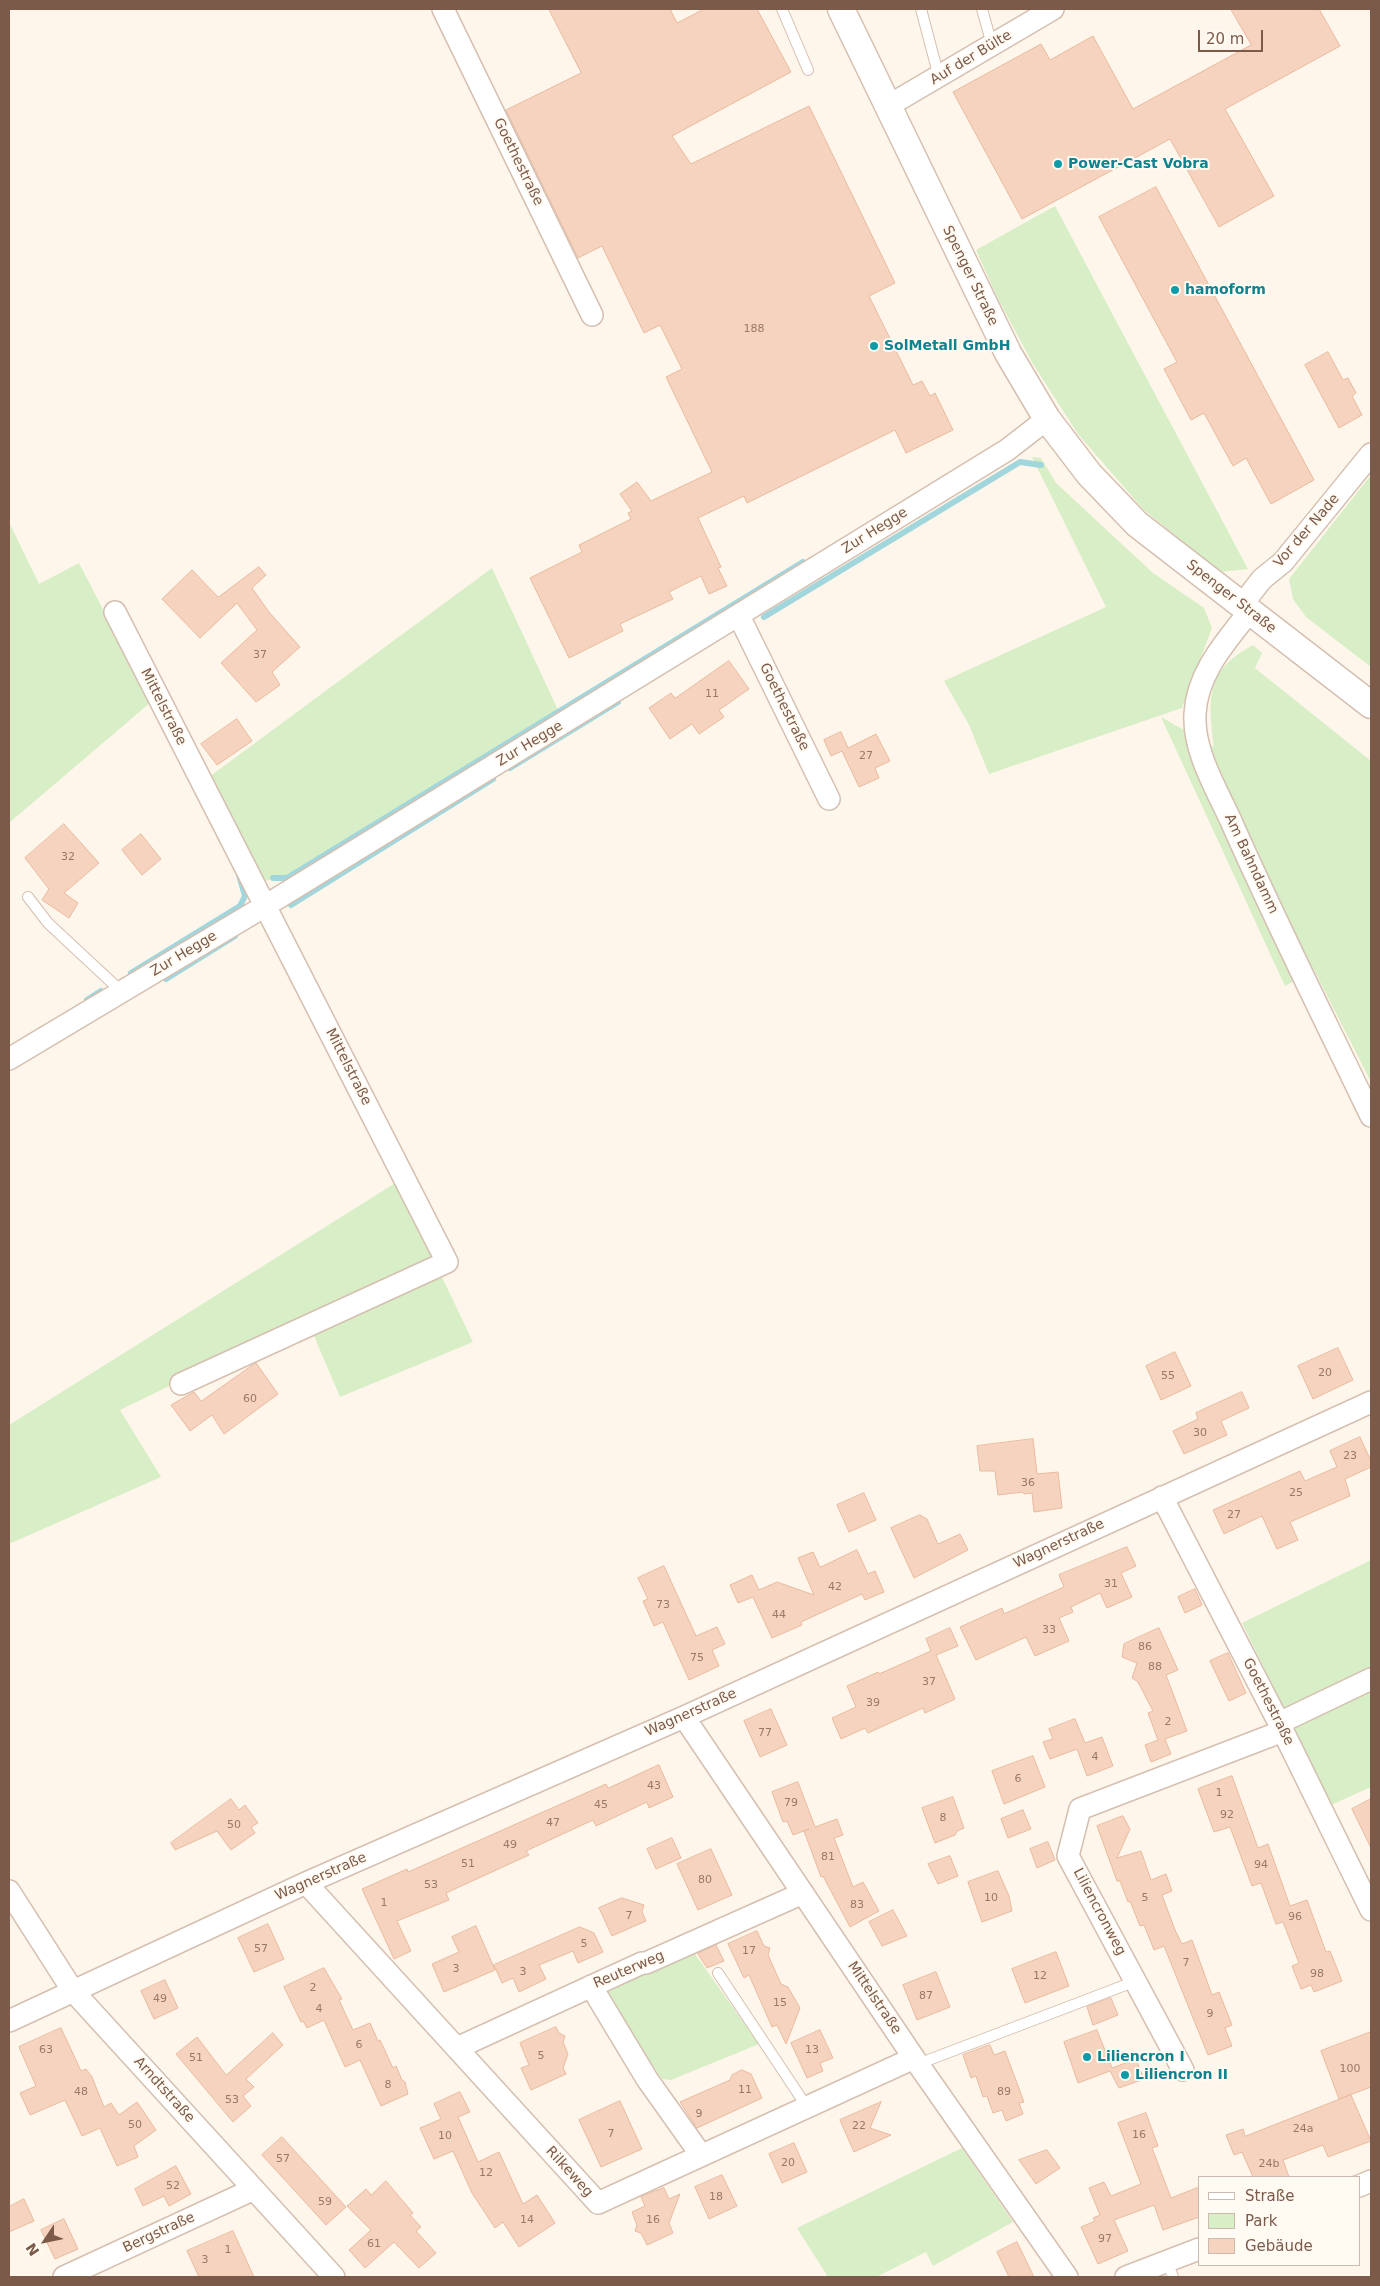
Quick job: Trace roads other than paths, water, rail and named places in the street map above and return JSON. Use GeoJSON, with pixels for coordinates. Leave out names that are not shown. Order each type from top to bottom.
{"type":"FeatureCollection","features":[{"type":"Feature","properties":{"kind":"street","name":"Goethestraße"},"geometry":{"type":"LineString","coordinates":[[443,9],[592,315]]}},
{"type":"Feature","properties":{"kind":"street","name":"Spenger Straße"},"geometry":{"type":"LineString","coordinates":[[841,9],[1008,353],[1046,420],[1089,474],[1137,524],[1371,705]]}},
{"type":"Feature","properties":{"kind":"street","name":"Auf der Bülte"},"geometry":{"type":"LineString","coordinates":[[888,106],[1053,9]]}},
{"type":"Feature","properties":{"kind":"street","name":"Zur Hegge"},"geometry":{"type":"LineString","coordinates":[[9,1059],[265,906],[739,616],[1007,450],[1046,420]]}},
{"type":"Feature","properties":{"kind":"street","name":"Vor der Nade"},"geometry":{"type":"LineString","coordinates":[[1245,609],[1262,579],[1284,562],[1371,454]]}},
{"type":"Feature","properties":{"kind":"street","name":"Am Bahndamm"},"geometry":{"type":"LineString","coordinates":[[1245,609],[1213,659],[1199,688],[1195,714],[1198,747],[1248,860],[1371,1116]]}},
{"type":"Feature","properties":{"kind":"street","name":"Mittelstraße"},"geometry":{"type":"LineString","coordinates":[[115,612],[447,1262],[181,1384]]}},
{"type":"Feature","properties":{"kind":"street","name":"Goethestraße"},"geometry":{"type":"LineString","coordinates":[[739,616],[829,799]]}},
{"type":"Feature","properties":{"kind":"street","name":"Wagnerstraße"},"geometry":{"type":"LineString","coordinates":[[9,2021],[306,1883],[684,1717],[1371,1402]]}},
{"type":"Feature","properties":{"kind":"street","name":"Goethestraße"},"geometry":{"type":"LineString","coordinates":[[1162,1497],[1281,1727],[1371,1910]]}},
{"type":"Feature","properties":{"kind":"street"},"geometry":{"type":"LineString","coordinates":[[1281,1727],[1371,1678]]}},
{"type":"Feature","properties":{"kind":"street","name":"Mittelstraße"},"geometry":{"type":"LineString","coordinates":[[684,1717],[916,2061],[1067,2277]]}},
{"type":"Feature","properties":{"kind":"street","name":"Liliencronweg"},"geometry":{"type":"LineString","coordinates":[[1183,2070],[1068,1856],[1080,1810],[1281,1727]]}},
{"type":"Feature","properties":{"kind":"street","name":"Rilkeweg"},"geometry":{"type":"LineString","coordinates":[[306,1883],[598,2203],[807,2107],[916,2061]]}},
{"type":"Feature","properties":{"kind":"street","name":"Arndtstraße"},"geometry":{"type":"LineString","coordinates":[[9,1891],[74,1992],[334,2277]]}},
{"type":"Feature","properties":{"kind":"street","name":"Reuterweg"},"geometry":{"type":"LineString","coordinates":[[457,2048],[591,1986],[803,1893]]}},
{"type":"Feature","properties":{"kind":"street"},"geometry":{"type":"LineString","coordinates":[[591,1986],[647,2079],[701,2156]]}},
{"type":"Feature","properties":{"kind":"street","name":"Bergstraße"},"geometry":{"type":"LineString","coordinates":[[64,2277],[254,2189]]}},
{"type":"Feature","properties":{"kind":"street"},"geometry":{"type":"LineString","coordinates":[[1126,2277],[1170,2269],[1198,2250]]}},
{"type":"Feature","properties":{"kind":"lane"},"geometry":{"type":"LineString","coordinates":[[782,9],[808,70]]}},
{"type":"Feature","properties":{"kind":"lane"},"geometry":{"type":"LineString","coordinates":[[921,9],[939,77]]}},
{"type":"Feature","properties":{"kind":"lane"},"geometry":{"type":"LineString","coordinates":[[982,9],[992,46]]}},
{"type":"Feature","properties":{"kind":"lane"},"geometry":{"type":"LineString","coordinates":[[28,897],[48,923],[122,992]]}},
{"type":"Feature","properties":{"kind":"lane"},"geometry":{"type":"LineString","coordinates":[[718,1973],[807,2107]]}},
{"type":"Feature","properties":{"kind":"lane"},"geometry":{"type":"LineString","coordinates":[[916,2061],[1136,1980]]}},
{"type":"Feature","properties":{"kind":"waterway"},"geometry":{"type":"LineString","coordinates":[[764,617],[1020,462],[1041,465]]}},
{"type":"Feature","properties":{"kind":"waterway"},"geometry":{"type":"LineString","coordinates":[[273,878],[287,878],[803,562]]}},
{"type":"Feature","properties":{"kind":"waterway"},"geometry":{"type":"LineString","coordinates":[[510,768],[618,702]]}},
{"type":"Feature","properties":{"kind":"waterway"},"geometry":{"type":"LineString","coordinates":[[291,905],[493,779]]}},
{"type":"Feature","properties":{"kind":"waterway"},"geometry":{"type":"LineString","coordinates":[[131,973],[240,906],[245,896],[239,875]]}},
{"type":"Feature","properties":{"kind":"waterway"},"geometry":{"type":"LineString","coordinates":[[166,979],[235,936]]}},
{"type":"Feature","properties":{"kind":"waterway"},"geometry":{"type":"LineString","coordinates":[[87,1000],[101,991]]}},
{"type":"Feature","properties":{"kind":"place","name":"Power-Cast Vobra"},"geometry":{"type":"Point","coordinates":[1058,164]}},
{"type":"Feature","properties":{"kind":"place","name":"hamoform"},"geometry":{"type":"Point","coordinates":[1175,290]}},
{"type":"Feature","properties":{"kind":"place","name":"SolMetall GmbH"},"geometry":{"type":"Point","coordinates":[874,346]}},
{"type":"Feature","properties":{"kind":"place","name":"Liliencron I"},"geometry":{"type":"Point","coordinates":[1087,2057]}},
{"type":"Feature","properties":{"kind":"place","name":"Liliencron II"},"geometry":{"type":"Point","coordinates":[1125,2075]}}]}
